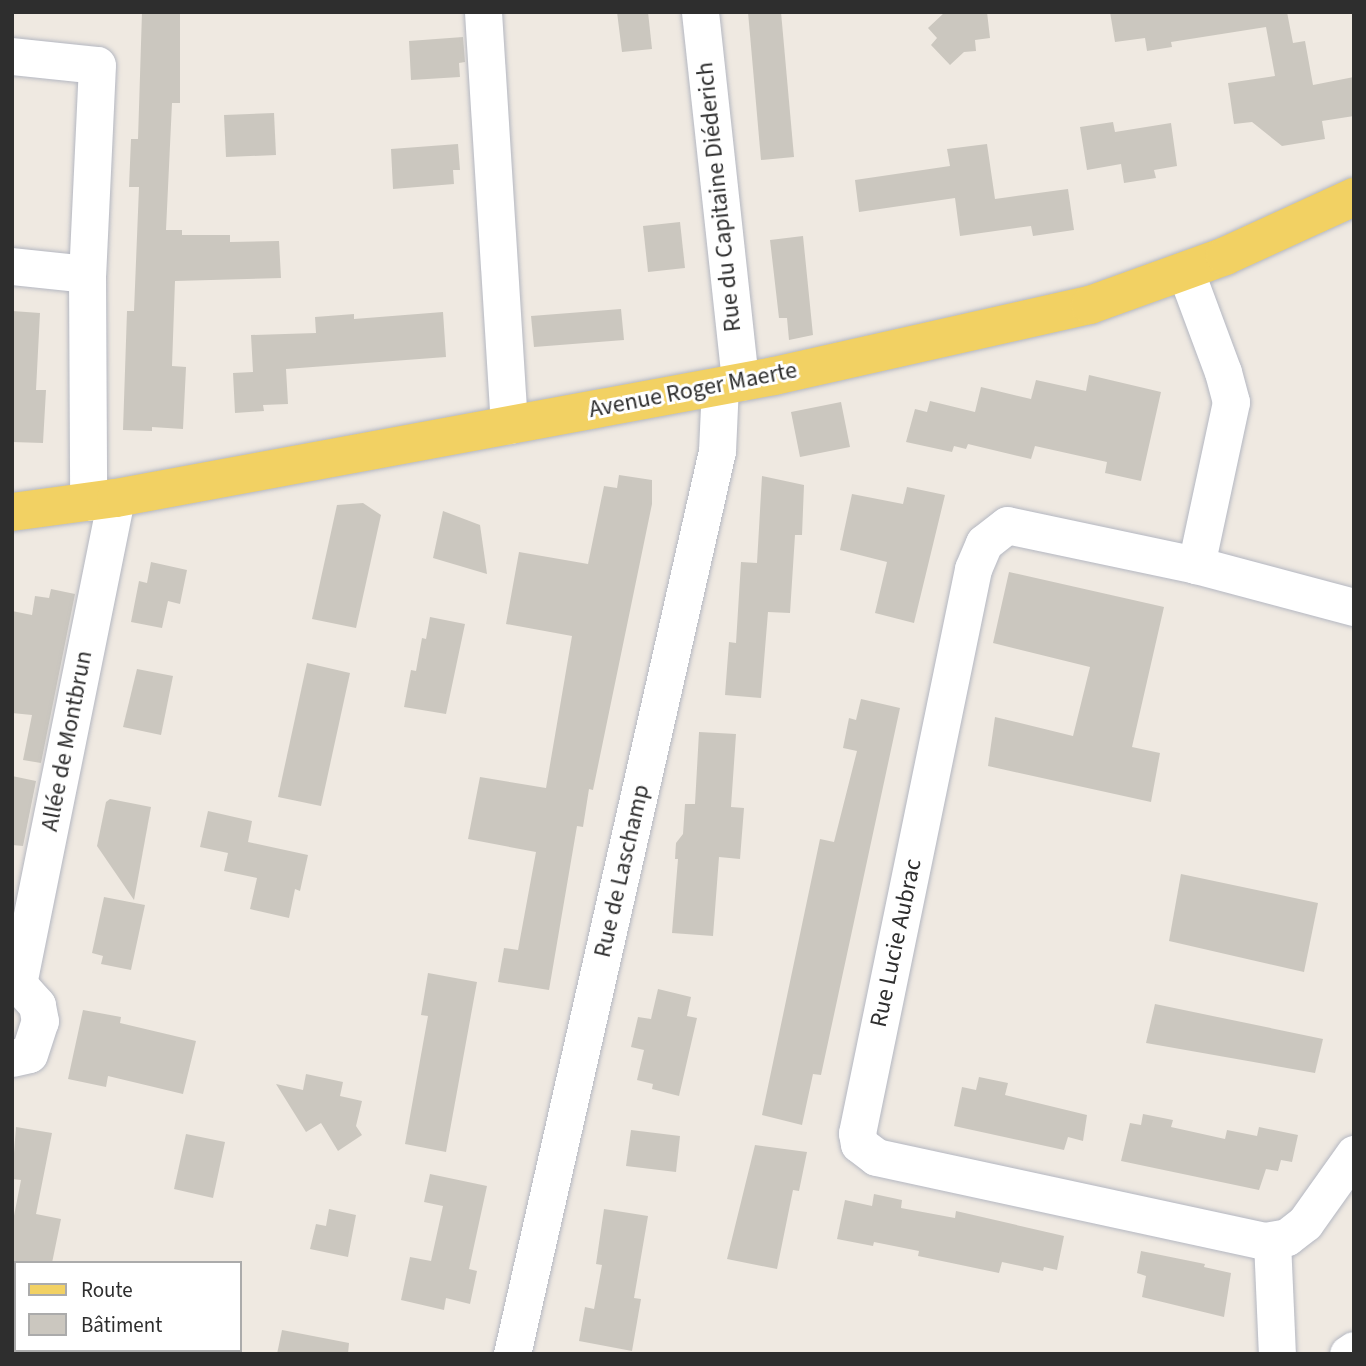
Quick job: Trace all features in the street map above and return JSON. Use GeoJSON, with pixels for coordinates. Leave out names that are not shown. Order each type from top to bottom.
{"type":"FeatureCollection","features":[{"type":"Feature","properties":{"kind":"main road","name":"Avenue Roger Maerte"},"geometry":{"type":"LineString","coordinates":[[12,512],[102,500],[730,384],[1090,305],[1225,256],[1354,197]]}},
{"type":"Feature","properties":{"kind":"street"},"geometry":{"type":"LineString","coordinates":[[483,12],[509,425]]}},
{"type":"Feature","properties":{"kind":"street","name":"Rue du Capitaine Diéderich"},"geometry":{"type":"LineString","coordinates":[[700,12],[730,384]]}},
{"type":"Feature","properties":{"kind":"street","name":"Allée de Montbrun"},"geometry":{"type":"LineString","coordinates":[[12,56],[97,65],[87,274],[102,500],[15,986],[37,1006],[40,1021],[29,1054],[12,1058]]}},
{"type":"Feature","properties":{"kind":"street"},"geometry":{"type":"LineString","coordinates":[[12,266],[87,274]]}},
{"type":"Feature","properties":{"kind":"street"},"geometry":{"type":"LineString","coordinates":[[1185,270],[1223,372],[1231,402],[1196,565]]}},
{"type":"Feature","properties":{"kind":"street","name":"Rue de Laschamp"},"geometry":{"type":"LineString","coordinates":[[512,1354],[730,384]]}},
{"type":"Feature","properties":{"kind":"street","name":"Rue Lucie Aubrac"},"geometry":{"type":"LineString","coordinates":[[1272,1241],[876,1157],[859,1144],[857,1133],[972,569],[984,542],[1007,525],[1196,565],[1354,607]]}},
{"type":"Feature","properties":{"kind":"street"},"geometry":{"type":"LineString","coordinates":[[1278,1354],[1272,1241],[1287,1237],[1305,1223],[1354,1154]]}},
{"type":"Feature","properties":{"kind":"street"},"geometry":{"type":"LineString","coordinates":[[1348,1354],[1354,1350]]}},
{"type":"Feature","properties":{"kind":"building"},"geometry":{"type":"Polygon","coordinates":[[[142,12],[180,12],[180,103],[172,103],[166,230],[182,230],[182,235],[230,235],[230,242],[279,241],[281,278],[175,281],[172,366],[186,367],[183,429],[152,427],[152,431],[123,430],[127,311],[134,311],[139,187],[129,187],[131,139],[138,139],[142,12]]]}},
{"type":"Feature","properties":{"kind":"building"},"geometry":{"type":"Polygon","coordinates":[[[617,12],[648,12],[652,49],[622,52],[617,12]]]}},
{"type":"Feature","properties":{"kind":"building"},"geometry":{"type":"Polygon","coordinates":[[[748,12],[781,12],[794,157],[761,160],[748,12]]]}},
{"type":"Feature","properties":{"kind":"building"},"geometry":{"type":"Polygon","coordinates":[[[945,12],[987,12],[990,38],[975,40],[976,51],[964,52],[950,65],[931,45],[937,38],[928,28],[945,12]]]}},
{"type":"Feature","properties":{"kind":"building"},"geometry":{"type":"Polygon","coordinates":[[[1110,12],[1287,12],[1293,43],[1305,41],[1313,85],[1354,77],[1354,116],[1322,121],[1325,139],[1282,146],[1252,122],[1234,124],[1228,83],[1275,76],[1266,27],[1171,42],[1172,47],[1147,51],[1145,38],[1115,42],[1110,12]]]}},
{"type":"Feature","properties":{"kind":"building"},"geometry":{"type":"Polygon","coordinates":[[[463,37],[465,62],[459,63],[460,77],[411,80],[409,41],[463,37]]]}},
{"type":"Feature","properties":{"kind":"building"},"geometry":{"type":"Polygon","coordinates":[[[274,113],[276,155],[226,157],[224,115],[274,113]]]}},
{"type":"Feature","properties":{"kind":"building"},"geometry":{"type":"Polygon","coordinates":[[[1113,122],[1115,132],[1171,123],[1177,166],[1154,170],[1156,178],[1124,183],[1121,164],[1087,170],[1080,127],[1113,122]]]}},
{"type":"Feature","properties":{"kind":"building"},"geometry":{"type":"Polygon","coordinates":[[[458,144],[460,170],[453,170],[454,184],[393,189],[391,149],[458,144]]]}},
{"type":"Feature","properties":{"kind":"building"},"geometry":{"type":"Polygon","coordinates":[[[987,144],[995,199],[1068,189],[1074,230],[1033,236],[1031,226],[960,236],[955,198],[859,212],[855,180],[950,166],[947,149],[987,144]]]}},
{"type":"Feature","properties":{"kind":"building"},"geometry":{"type":"Polygon","coordinates":[[[680,222],[685,268],[648,272],[643,226],[680,222]]]}},
{"type":"Feature","properties":{"kind":"building"},"geometry":{"type":"Polygon","coordinates":[[[803,236],[813,335],[789,340],[787,318],[779,318],[770,240],[803,236]]]}},
{"type":"Feature","properties":{"kind":"building"},"geometry":{"type":"Polygon","coordinates":[[[621,309],[624,340],[534,347],[531,316],[621,309]]]}},
{"type":"Feature","properties":{"kind":"building"},"geometry":{"type":"Polygon","coordinates":[[[12,311],[40,313],[36,390],[46,390],[43,443],[12,442],[12,311]]]}},
{"type":"Feature","properties":{"kind":"building"},"geometry":{"type":"Polygon","coordinates":[[[443,312],[446,357],[286,369],[288,404],[263,405],[264,411],[235,413],[233,373],[253,372],[251,335],[316,333],[315,317],[354,314],[354,319],[443,312]]]}},
{"type":"Feature","properties":{"kind":"building"},"geometry":{"type":"Polygon","coordinates":[[[1089,375],[1161,392],[1141,481],[1105,473],[1107,462],[1035,446],[1031,459],[968,444],[966,449],[954,446],[952,452],[906,442],[915,409],[927,412],[930,401],[975,412],[981,387],[1031,399],[1036,380],[1086,391],[1089,375]]]}},
{"type":"Feature","properties":{"kind":"building"},"geometry":{"type":"Polygon","coordinates":[[[841,402],[850,447],[800,457],[791,412],[841,402]]]}},
{"type":"Feature","properties":{"kind":"building"},"geometry":{"type":"Polygon","coordinates":[[[619,475],[652,480],[652,504],[593,790],[589,789],[583,827],[577,826],[549,990],[498,982],[504,948],[518,950],[536,852],[468,839],[480,777],[546,788],[572,636],[506,624],[519,552],[588,564],[604,486],[617,488],[619,475]]]}},
{"type":"Feature","properties":{"kind":"building"},"geometry":{"type":"Polygon","coordinates":[[[762,476],[804,485],[802,535],[795,535],[790,613],[768,612],[761,698],[725,695],[729,642],[736,643],[741,562],[757,563],[762,476]]]}},
{"type":"Feature","properties":{"kind":"building"},"geometry":{"type":"Polygon","coordinates":[[[907,487],[945,495],[914,623],[875,613],[887,562],[840,550],[852,494],[903,504],[907,487]]]}},
{"type":"Feature","properties":{"kind":"building"},"geometry":{"type":"Polygon","coordinates":[[[363,503],[381,515],[356,628],[312,619],[337,505],[363,503]]]}},
{"type":"Feature","properties":{"kind":"building"},"geometry":{"type":"Polygon","coordinates":[[[443,511],[480,525],[487,574],[433,558],[443,511]]]}},
{"type":"Feature","properties":{"kind":"building"},"geometry":{"type":"Polygon","coordinates":[[[151,562],[187,570],[180,604],[168,601],[162,628],[131,622],[139,581],[147,583],[151,562]]]}},
{"type":"Feature","properties":{"kind":"building"},"geometry":{"type":"Polygon","coordinates":[[[1009,572],[1164,607],[1132,747],[1160,753],[1151,802],[988,766],[995,717],[1073,736],[1090,667],[993,643],[1009,572]]]}},
{"type":"Feature","properties":{"kind":"building"},"geometry":{"type":"Polygon","coordinates":[[[51,589],[75,594],[41,763],[23,760],[32,715],[12,713],[12,611],[32,615],[35,596],[49,598],[51,589]]]}},
{"type":"Feature","properties":{"kind":"building"},"geometry":{"type":"Polygon","coordinates":[[[430,617],[465,624],[446,714],[404,707],[411,670],[416,671],[422,638],[426,639],[430,617]]]}},
{"type":"Feature","properties":{"kind":"building"},"geometry":{"type":"Polygon","coordinates":[[[307,663],[350,673],[321,806],[278,797],[307,663]]]}},
{"type":"Feature","properties":{"kind":"building"},"geometry":{"type":"Polygon","coordinates":[[[137,669],[173,676],[161,735],[123,727],[137,669]]]}},
{"type":"Feature","properties":{"kind":"building"},"geometry":{"type":"Polygon","coordinates":[[[861,699],[900,708],[821,1075],[813,1074],[802,1125],[762,1115],[820,839],[834,842],[857,751],[843,748],[849,718],[856,720],[861,699]]]}},
{"type":"Feature","properties":{"kind":"building"},"geometry":{"type":"Polygon","coordinates":[[[699,732],[736,734],[731,807],[744,808],[740,859],[719,857],[713,936],[672,933],[678,859],[675,859],[676,843],[683,834],[685,804],[695,804],[699,732]]]}},
{"type":"Feature","properties":{"kind":"building"},"geometry":{"type":"Polygon","coordinates":[[[12,776],[36,781],[23,846],[12,845],[12,776]]]}},
{"type":"Feature","properties":{"kind":"building"},"geometry":{"type":"Polygon","coordinates":[[[110,799],[151,807],[134,900],[97,846],[106,802],[110,799]]]}},
{"type":"Feature","properties":{"kind":"building"},"geometry":{"type":"Polygon","coordinates":[[[208,811],[252,821],[248,842],[308,855],[300,891],[295,889],[289,918],[250,909],[257,878],[224,871],[228,853],[200,847],[208,811]]]}},
{"type":"Feature","properties":{"kind":"building"},"geometry":{"type":"Polygon","coordinates":[[[1181,874],[1318,903],[1304,972],[1169,941],[1181,874]]]}},
{"type":"Feature","properties":{"kind":"building"},"geometry":{"type":"Polygon","coordinates":[[[104,897],[145,905],[131,970],[101,964],[103,956],[92,953],[104,897]]]}},
{"type":"Feature","properties":{"kind":"building"},"geometry":{"type":"Polygon","coordinates":[[[428,973],[477,982],[446,1152],[405,1144],[428,1016],[421,1015],[428,973]]]}},
{"type":"Feature","properties":{"kind":"building"},"geometry":{"type":"Polygon","coordinates":[[[658,989],[691,997],[687,1016],[697,1018],[679,1096],[652,1089],[653,1084],[637,1080],[644,1050],[631,1047],[638,1017],[651,1019],[658,989]]]}},
{"type":"Feature","properties":{"kind":"building"},"geometry":{"type":"Polygon","coordinates":[[[1155,1004],[1323,1039],[1315,1073],[1146,1043],[1155,1004]]]}},
{"type":"Feature","properties":{"kind":"building"},"geometry":{"type":"Polygon","coordinates":[[[83,1010],[121,1017],[120,1023],[196,1041],[183,1094],[108,1076],[106,1087],[68,1079],[83,1010]]]}},
{"type":"Feature","properties":{"kind":"building"},"geometry":{"type":"Polygon","coordinates":[[[306,1074],[343,1082],[340,1096],[362,1101],[356,1126],[362,1135],[338,1151],[321,1123],[306,1132],[276,1084],[303,1090],[306,1074]]]}},
{"type":"Feature","properties":{"kind":"building"},"geometry":{"type":"Polygon","coordinates":[[[979,1077],[1008,1083],[1005,1095],[1087,1115],[1083,1141],[1068,1137],[1064,1150],[954,1126],[962,1087],[976,1090],[979,1077]]]}},
{"type":"Feature","properties":{"kind":"building"},"geometry":{"type":"Polygon","coordinates":[[[1143,1114],[1173,1120],[1171,1127],[1225,1139],[1227,1130],[1257,1136],[1259,1127],[1298,1135],[1292,1162],[1281,1160],[1278,1171],[1266,1169],[1259,1190],[1121,1161],[1130,1123],[1141,1125],[1143,1114]]]}},
{"type":"Feature","properties":{"kind":"building"},"geometry":{"type":"Polygon","coordinates":[[[16,1127],[52,1133],[36,1214],[61,1219],[52,1261],[12,1263],[12,1226],[21,1180],[12,1179],[16,1127]]]}},
{"type":"Feature","properties":{"kind":"building"},"geometry":{"type":"Polygon","coordinates":[[[631,1130],[680,1136],[676,1172],[626,1166],[631,1130]]]}},
{"type":"Feature","properties":{"kind":"building"},"geometry":{"type":"Polygon","coordinates":[[[186,1134],[225,1142],[213,1198],[174,1189],[186,1134]]]}},
{"type":"Feature","properties":{"kind":"building"},"geometry":{"type":"Polygon","coordinates":[[[755,1145],[807,1152],[799,1191],[793,1190],[777,1269],[727,1259],[755,1145]]]}},
{"type":"Feature","properties":{"kind":"building"},"geometry":{"type":"Polygon","coordinates":[[[430,1174],[487,1186],[469,1269],[477,1271],[470,1304],[446,1298],[444,1310],[401,1300],[410,1257],[431,1261],[443,1206],[424,1202],[430,1174]]]}},
{"type":"Feature","properties":{"kind":"building"},"geometry":{"type":"Polygon","coordinates":[[[874,1194],[902,1200],[901,1208],[955,1218],[956,1211],[1064,1236],[1057,1270],[1044,1267],[1043,1271],[1002,1262],[999,1273],[918,1256],[919,1251],[874,1242],[873,1246],[837,1239],[845,1200],[872,1206],[874,1194]]]}},
{"type":"Feature","properties":{"kind":"building"},"geometry":{"type":"Polygon","coordinates":[[[329,1209],[356,1215],[348,1257],[310,1249],[316,1224],[326,1226],[329,1209]]]}},
{"type":"Feature","properties":{"kind":"building"},"geometry":{"type":"Polygon","coordinates":[[[604,1209],[648,1216],[634,1298],[641,1299],[632,1351],[579,1341],[585,1307],[594,1309],[602,1265],[596,1264],[604,1209]]]}},
{"type":"Feature","properties":{"kind":"building"},"geometry":{"type":"Polygon","coordinates":[[[1141,1251],[1205,1264],[1204,1267],[1231,1273],[1224,1317],[1142,1297],[1146,1276],[1137,1273],[1141,1251]]]}},
{"type":"Feature","properties":{"kind":"building"},"geometry":{"type":"Polygon","coordinates":[[[282,1330],[349,1343],[348,1354],[277,1354],[282,1330]]]}}]}
